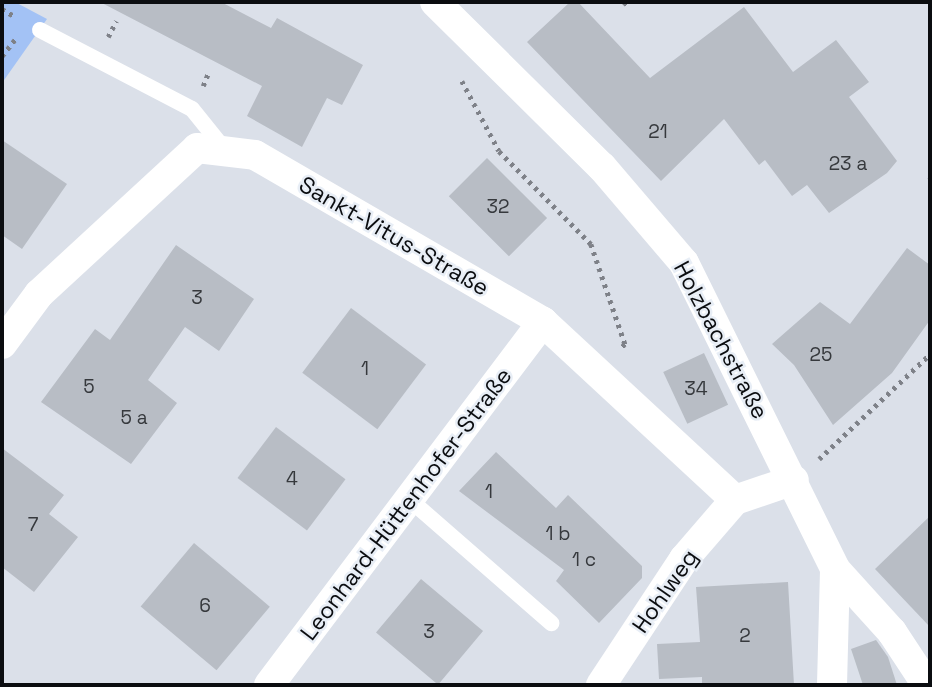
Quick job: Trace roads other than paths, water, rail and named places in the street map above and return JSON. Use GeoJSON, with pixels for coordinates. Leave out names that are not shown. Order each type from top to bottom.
{"type":"FeatureCollection","features":[{"type":"Feature","properties":{"kind":"street","name":"Holzbachstraße"},"geometry":{"type":"LineString","coordinates":[[435,2],[602,167],[684,263],[794,480],[835,569],[892,632],[927,685]]}},
{"type":"Feature","properties":{"kind":"street","name":"Sankt-Vitus-Straße"},"geometry":{"type":"LineString","coordinates":[[2,344],[39,294],[197,148],[255,155],[543,323],[735,500]]}},
{"type":"Feature","properties":{"kind":"street","name":"Leonhard-Hüttenhofer-Straße"},"geometry":{"type":"LineString","coordinates":[[269,685],[543,323]]}},
{"type":"Feature","properties":{"kind":"street"},"geometry":{"type":"LineString","coordinates":[[735,500],[794,480]]}},
{"type":"Feature","properties":{"kind":"street","name":"Hohlweg"},"geometry":{"type":"LineString","coordinates":[[605,679],[684,559],[735,500]]}},
{"type":"Feature","properties":{"kind":"street"},"geometry":{"type":"LineString","coordinates":[[832,685],[835,569]]}},
{"type":"Feature","properties":{"kind":"lane"},"geometry":{"type":"LineString","coordinates":[[40,30],[192,109],[227,152]]}},
{"type":"Feature","properties":{"kind":"lane"},"geometry":{"type":"LineString","coordinates":[[410,499],[551,623]]}}]}
